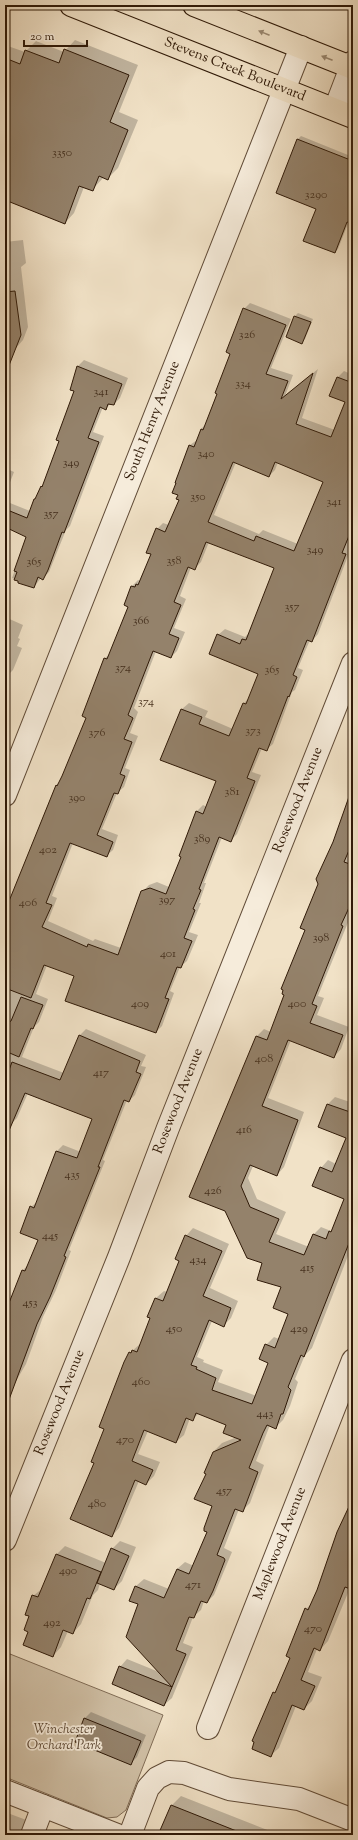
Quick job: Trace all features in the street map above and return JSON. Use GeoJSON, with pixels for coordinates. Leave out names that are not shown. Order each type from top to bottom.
{"type":"FeatureCollection","features":[{"type":"Feature","properties":{"kind":"main road","name":"Stevens Creek Boulevard"},"geometry":{"type":"LineString","coordinates":[[71,5],[344,113]]}},
{"type":"Feature","properties":{"kind":"main road"},"geometry":{"type":"LineString","coordinates":[[194,5],[352,66]]}},
{"type":"Feature","properties":{"kind":"street","name":"South Henry Avenue"},"geometry":{"type":"LineString","coordinates":[[5,795],[301,47]]}},
{"type":"Feature","properties":{"kind":"street"},"geometry":{"type":"LineString","coordinates":[[344,113],[352,66]]}},
{"type":"Feature","properties":{"kind":"street","name":"Rosewood Avenue"},"geometry":{"type":"LineString","coordinates":[[5,1540],[113,1272],[168,1128],[353,663]]}},
{"type":"Feature","properties":{"kind":"street","name":"Maplewood Avenue"},"geometry":{"type":"LineString","coordinates":[[208,1728],[353,1360]]}},
{"type":"Feature","properties":{"kind":"street"},"geometry":{"type":"LineString","coordinates":[[130,1835],[148,1788],[157,1778],[169,1772],[184,1773],[229,1789],[299,1799],[353,1820]]}},
{"type":"Feature","properties":{"kind":"street"},"geometry":{"type":"LineString","coordinates":[[5,1791],[118,1835]]}},
{"type":"Feature","properties":{"kind":"street"},"geometry":{"type":"LineString","coordinates":[[32,1835],[43,1806]]}},
{"type":"Feature","properties":{"kind":"green space","name":"Winchester Orchard Park"},"geometry":{"type":"Polygon","coordinates":[[[5,1652],[163,1715],[126,1810],[117,1817],[107,1818],[5,1777],[5,1652]]]}},
{"type":"Feature","properties":{"kind":"building"},"geometry":{"type":"Polygon","coordinates":[[[64,49],[129,75],[110,122],[128,130],[108,180],[99,176],[93,191],[79,186],[65,224],[5,200],[5,58],[20,64],[25,50],[59,63],[64,49]]]}},
{"type":"Feature","properties":{"kind":"building"},"geometry":{"type":"Polygon","coordinates":[[[297,139],[353,161],[353,224],[347,222],[335,253],[303,241],[316,209],[276,193],[297,139]]]}},
{"type":"Feature","properties":{"kind":"building"},"geometry":{"type":"Polygon","coordinates":[[[15,291],[21,335],[6,373],[5,292],[15,291]]]}},
{"type":"Feature","properties":{"kind":"building"},"geometry":{"type":"Polygon","coordinates":[[[243,308],[286,325],[266,374],[288,381],[281,399],[313,373],[296,424],[331,437],[345,402],[329,396],[337,377],[353,383],[353,526],[342,553],[346,554],[312,642],[307,640],[293,675],[297,677],[289,697],[288,696],[267,751],[259,748],[247,778],[255,781],[231,842],[219,837],[199,889],[201,890],[193,909],[195,910],[184,938],[192,941],[181,968],[177,967],[165,998],[169,999],[156,1033],[65,1001],[74,976],[44,965],[31,998],[5,988],[5,911],[56,785],[57,786],[62,776],[86,718],[82,716],[104,658],[107,659],[128,607],[124,605],[131,586],[135,587],[136,584],[138,585],[151,554],[146,553],[156,528],[165,532],[179,500],[176,499],[178,495],[172,493],[175,483],[189,445],[194,447],[201,429],[203,430],[230,354],[226,352],[243,308]],[[233,462],[208,522],[254,541],[256,536],[294,551],[323,482],[275,462],[269,477],[233,462]],[[206,542],[195,570],[188,567],[174,602],[181,605],[169,634],[179,638],[171,658],[153,651],[128,715],[133,718],[124,739],[132,742],[120,774],[125,776],[118,794],[114,793],[97,835],[113,842],[107,857],[70,843],[46,903],[52,905],[42,927],[87,947],[88,944],[118,955],[141,891],[150,888],[166,894],[181,857],[179,856],[196,811],[203,814],[216,781],[160,760],[181,709],[202,717],[199,724],[229,736],[243,703],[246,704],[258,674],[209,654],[217,634],[240,644],[242,639],[246,640],[274,568],[206,542]]]}},
{"type":"Feature","properties":{"kind":"building"},"geometry":{"type":"Polygon","coordinates":[[[294,316],[311,322],[302,344],[286,337],[294,316]]]}},
{"type":"Feature","properties":{"kind":"building"},"geometry":{"type":"Polygon","coordinates":[[[77,366],[122,384],[114,405],[108,404],[106,410],[100,407],[88,438],[99,442],[48,570],[43,580],[38,577],[34,588],[18,583],[18,581],[14,580],[17,572],[14,571],[26,537],[5,527],[5,509],[27,518],[34,499],[41,486],[42,487],[59,441],[56,440],[74,391],[70,390],[77,366]]]}},
{"type":"Feature","properties":{"kind":"building"},"geometry":{"type":"Polygon","coordinates":[[[351,791],[353,792],[353,841],[344,862],[353,865],[353,899],[341,925],[343,926],[312,1004],[317,1006],[310,1023],[343,1035],[334,1058],[288,1040],[262,1106],[298,1120],[277,1176],[250,1165],[241,1186],[250,1207],[279,1219],[269,1242],[304,1255],[313,1234],[326,1239],[329,1231],[331,1232],[344,1199],[312,1186],[320,1167],[332,1172],[346,1138],[318,1127],[327,1104],[353,1113],[353,1233],[304,1357],[301,1355],[288,1387],[291,1390],[283,1414],[281,1414],[276,1429],[267,1425],[249,1468],[258,1472],[243,1512],[235,1509],[217,1555],[225,1560],[213,1591],[207,1603],[201,1601],[194,1618],[189,1617],[176,1650],[186,1654],[164,1706],[112,1684],[119,1666],[172,1687],[126,1637],[138,1604],[129,1601],[135,1586],[164,1598],[177,1569],[189,1574],[207,1532],[204,1531],[204,1528],[212,1506],[194,1499],[206,1474],[204,1473],[213,1452],[241,1440],[223,1433],[226,1425],[196,1413],[193,1421],[186,1418],[176,1443],[144,1430],[132,1461],[153,1470],[146,1485],[135,1480],[112,1537],[70,1519],[94,1463],[91,1462],[104,1429],[99,1427],[124,1362],[129,1352],[131,1353],[132,1350],[137,1352],[150,1318],[147,1317],[155,1298],[163,1301],[179,1261],[175,1259],[185,1235],[222,1251],[203,1296],[231,1308],[224,1327],[209,1320],[191,1365],[197,1367],[196,1369],[216,1378],[212,1390],[252,1404],[268,1363],[259,1359],[265,1344],[275,1348],[288,1314],[273,1308],[281,1287],[257,1280],[262,1263],[247,1258],[225,1211],[189,1197],[256,1036],[267,1040],[284,995],[282,994],[283,990],[281,989],[305,930],[300,928],[318,884],[316,879],[333,842],[351,791]]]}},
{"type":"Feature","properties":{"kind":"building"},"geometry":{"type":"Polygon","coordinates":[[[21,997],[43,1005],[33,1029],[31,1028],[19,1057],[5,1051],[5,1024],[11,1021],[21,997]]]}},
{"type":"Feature","properties":{"kind":"building"},"geometry":{"type":"Polygon","coordinates":[[[79,1035],[140,1061],[136,1072],[141,1074],[129,1102],[124,1100],[98,1167],[100,1167],[64,1256],[66,1257],[50,1297],[37,1324],[7,1405],[5,1405],[5,1313],[22,1270],[25,1271],[38,1240],[20,1233],[30,1206],[34,1208],[56,1151],[77,1158],[92,1119],[25,1093],[5,1140],[5,1081],[12,1062],[60,1080],[79,1035]]]}},
{"type":"Feature","properties":{"kind":"building"},"geometry":{"type":"Polygon","coordinates":[[[353,1498],[353,1590],[345,1587],[320,1651],[314,1648],[301,1680],[315,1686],[304,1710],[292,1705],[271,1757],[252,1749],[254,1742],[252,1741],[273,1692],[275,1693],[290,1658],[286,1656],[305,1608],[308,1610],[317,1590],[337,1532],[353,1498]]]}},
{"type":"Feature","properties":{"kind":"building"},"geometry":{"type":"Polygon","coordinates":[[[111,1548],[129,1556],[114,1590],[97,1583],[111,1548]]]}},
{"type":"Feature","properties":{"kind":"building"},"geometry":{"type":"Polygon","coordinates":[[[56,1554],[101,1572],[90,1599],[87,1598],[73,1634],[63,1630],[53,1657],[23,1645],[28,1632],[24,1630],[29,1616],[25,1615],[32,1595],[38,1597],[56,1554]]]}},
{"type":"Feature","properties":{"kind":"building"},"geometry":{"type":"Polygon","coordinates":[[[84,1718],[141,1741],[131,1765],[75,1742],[84,1718]]]}},
{"type":"Feature","properties":{"kind":"building"},"geometry":{"type":"Polygon","coordinates":[[[171,1805],[244,1834],[158,1835],[171,1805]]]}}]}
